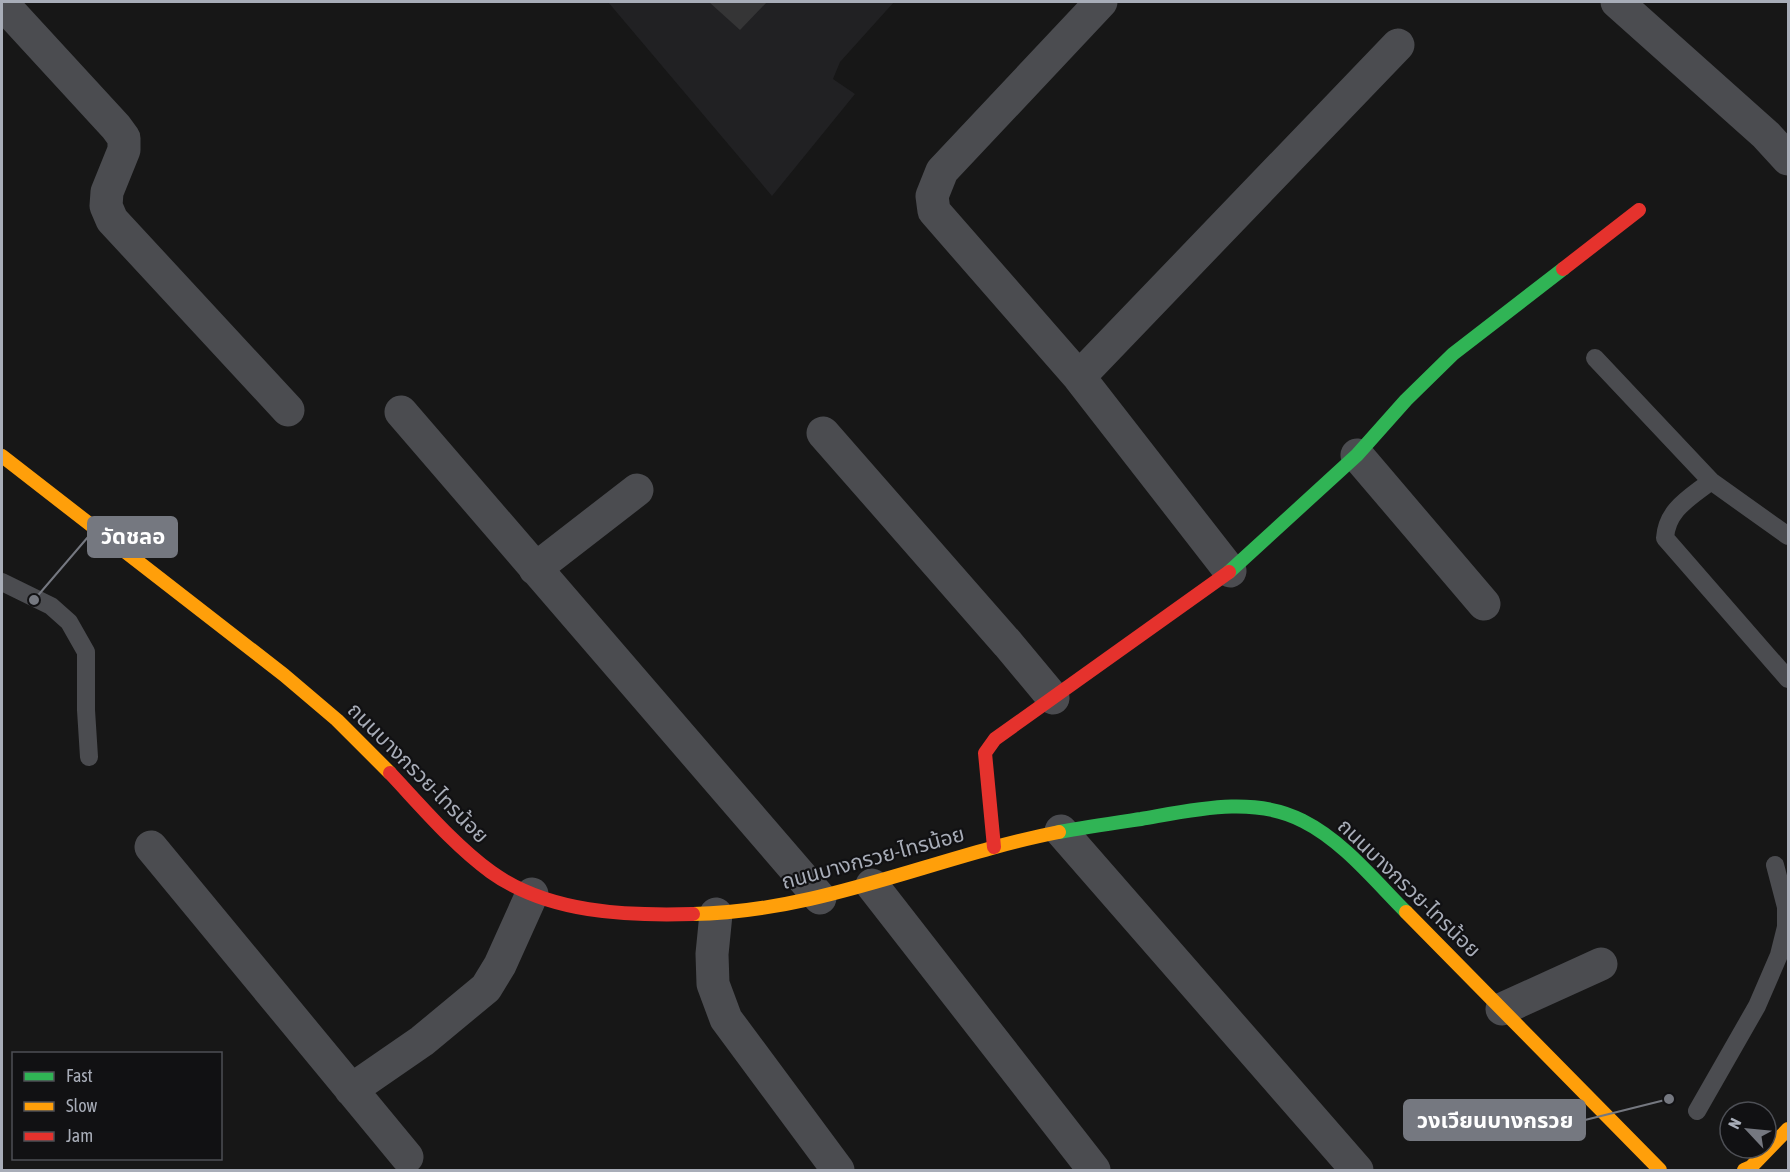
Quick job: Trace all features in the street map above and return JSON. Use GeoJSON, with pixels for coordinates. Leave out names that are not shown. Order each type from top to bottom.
{"type":"FeatureCollection","features":[{"type":"Feature","properties":{"kind":"main road"},"geometry":{"type":"LineString","coordinates":[[994,847],[985,753],[994,739],[1230,571],[1357,455],[1453,354],[1639,210]]}},
{"type":"Feature","properties":{"kind":"main road","name":"ถนนบางกรวย-ไทรน้อย"},"geometry":{"type":"LineString","coordinates":[[2,456],[284,674],[339,722],[470,856],[497,877],[532,894],[572,905],[622,913],[689,916],[716,914],[820,898],[872,885],[994,847],[1061,831],[1224,806],[1257,807],[1297,817],[1325,834],[1355,861],[1660,1170]]}},
{"type":"Feature","properties":{"kind":"main road"},"geometry":{"type":"LineString","coordinates":[[1744,1170],[1751,1167],[1788,1129]]}},
{"type":"Feature","properties":{"kind":"street"},"geometry":{"type":"LineString","coordinates":[[1101,2],[942,171],[932,196],[934,211],[1080,377],[1230,571]]}},
{"type":"Feature","properties":{"kind":"street"},"geometry":{"type":"LineString","coordinates":[[1617,2],[1766,135],[1788,159]]}},
{"type":"Feature","properties":{"kind":"street"},"geometry":{"type":"LineString","coordinates":[[2,3],[124,138],[124,150],[107,192],[106,206],[112,220],[288,410]]}},
{"type":"Feature","properties":{"kind":"street"},"geometry":{"type":"LineString","coordinates":[[1080,377],[1398,45]]}},
{"type":"Feature","properties":{"kind":"street"},"geometry":{"type":"LineString","coordinates":[[401,412],[820,898]]}},
{"type":"Feature","properties":{"kind":"street"},"geometry":{"type":"LineString","coordinates":[[823,433],[1053,698]]}},
{"type":"Feature","properties":{"kind":"street"},"geometry":{"type":"LineString","coordinates":[[1357,455],[1484,604]]}},
{"type":"Feature","properties":{"kind":"street"},"geometry":{"type":"LineString","coordinates":[[535,569],[636,490]]}},
{"type":"Feature","properties":{"kind":"street"},"geometry":{"type":"LineString","coordinates":[[1061,831],[1356,1170]]}},
{"type":"Feature","properties":{"kind":"street"},"geometry":{"type":"LineString","coordinates":[[151,847],[406,1157]]}},
{"type":"Feature","properties":{"kind":"street"},"geometry":{"type":"LineString","coordinates":[[872,885],[1094,1170]]}},
{"type":"Feature","properties":{"kind":"street"},"geometry":{"type":"LineString","coordinates":[[351,1090],[422,1041],[486,988],[500,965],[532,894]]}},
{"type":"Feature","properties":{"kind":"street"},"geometry":{"type":"LineString","coordinates":[[716,914],[712,954],[713,984],[726,1019],[838,1170]]}},
{"type":"Feature","properties":{"kind":"street"},"geometry":{"type":"LineString","coordinates":[[1502,1009],[1601,964]]}},
{"type":"Feature","properties":{"kind":"lane"},"geometry":{"type":"LineString","coordinates":[[1595,358],[1711,481],[1788,536]]}},
{"type":"Feature","properties":{"kind":"lane"},"geometry":{"type":"LineString","coordinates":[[1711,481],[1671,513],[1665,537],[1788,679]]}},
{"type":"Feature","properties":{"kind":"lane"},"geometry":{"type":"LineString","coordinates":[[2,582],[51,606],[69,622],[86,652],[89,757]]}},
{"type":"Feature","properties":{"kind":"lane"},"geometry":{"type":"LineString","coordinates":[[1696,1111],[1757,1006],[1779,955],[1787,927],[1786,907],[1775,865]]}},
{"type":"Feature","properties":{"kind":"shaded area"},"geometry":{"type":"Polygon","coordinates":[[[608,2],[894,2],[840,62],[833,79],[855,94],[772,196],[608,2]]]}},
{"type":"Feature","properties":{"kind":"building"},"geometry":{"type":"Polygon","coordinates":[[[709,2],[767,2],[740,30],[709,2]]]}},
{"type":"Feature","properties":{"kind":"traffic: fast"},"geometry":{"type":"LineString","coordinates":[[1229,572],[1357,455],[1406,400],[1453,354],[1563,269]]}},
{"type":"Feature","properties":{"kind":"traffic: fast"},"geometry":{"type":"LineString","coordinates":[[1059,832],[1202,809],[1264,808],[1303,821],[1332,839],[1358,862],[1406,912]]}},
{"type":"Feature","properties":{"kind":"traffic: slow"},"geometry":{"type":"LineString","coordinates":[[2,456],[284,675],[337,720],[390,773]]}},
{"type":"Feature","properties":{"kind":"traffic: slow"},"geometry":{"type":"LineString","coordinates":[[693,914],[740,911],[833,894],[1013,842],[1059,832]]}},
{"type":"Feature","properties":{"kind":"traffic: slow"},"geometry":{"type":"LineString","coordinates":[[1406,912],[1660,1170]]}},
{"type":"Feature","properties":{"kind":"traffic: slow"},"geometry":{"type":"LineString","coordinates":[[1744,1170],[1751,1167],[1788,1129]]}},
{"type":"Feature","properties":{"kind":"traffic: jam"},"geometry":{"type":"LineString","coordinates":[[1563,269],[1639,210]]}},
{"type":"Feature","properties":{"kind":"traffic: jam"},"geometry":{"type":"LineString","coordinates":[[994,847],[985,753],[995,739],[1229,572]]}},
{"type":"Feature","properties":{"kind":"traffic: jam"},"geometry":{"type":"LineString","coordinates":[[390,773],[464,850],[513,886],[562,904],[588,909],[641,914],[693,914]]}},
{"type":"Feature","properties":{"kind":"place","name":"วัดชลอ"},"geometry":{"type":"Point","coordinates":[34,600]}},
{"type":"Feature","properties":{"kind":"place","name":"วงเวียนบางกรวย"},"geometry":{"type":"Point","coordinates":[1669,1099]}}]}
